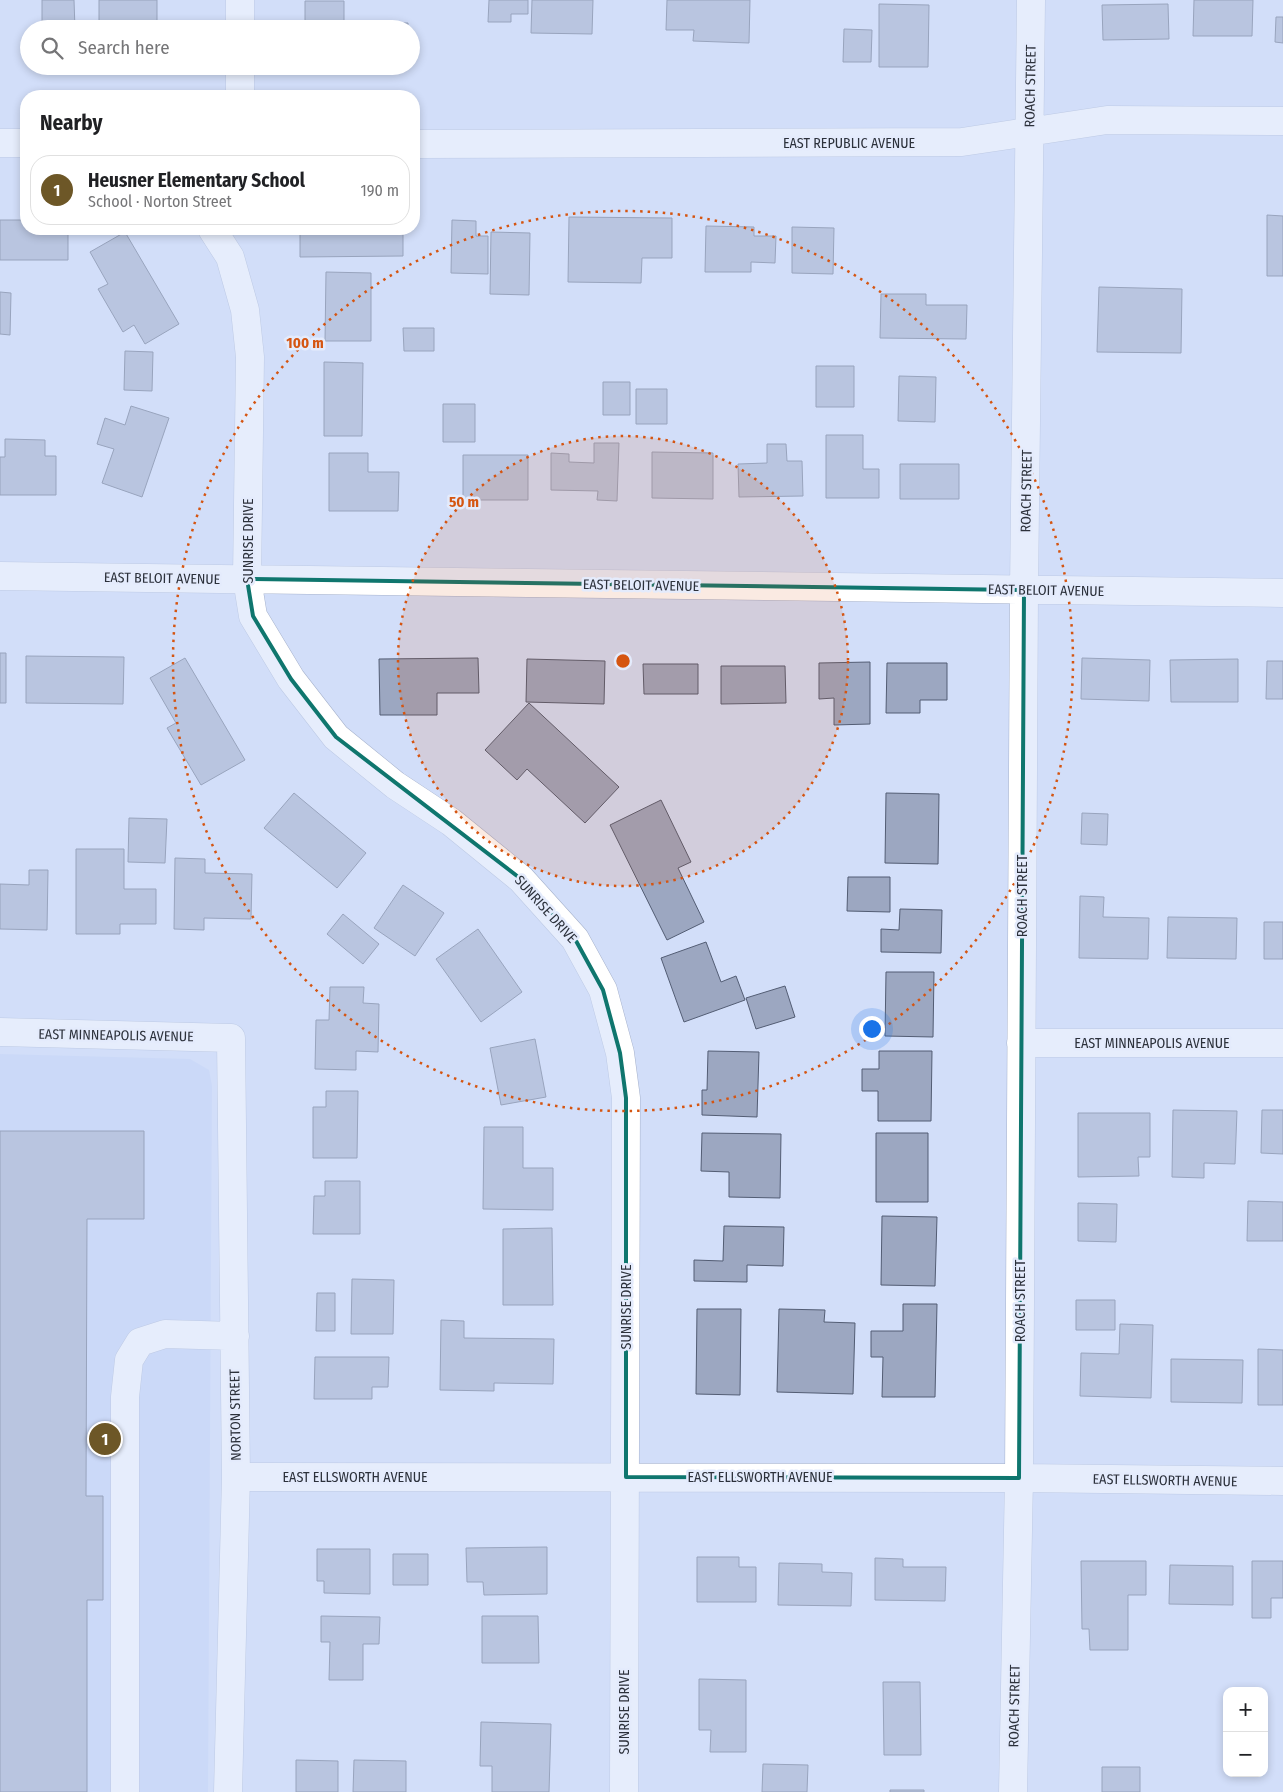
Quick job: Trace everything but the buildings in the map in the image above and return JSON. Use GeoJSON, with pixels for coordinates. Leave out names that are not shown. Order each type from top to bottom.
{"type":"FeatureCollection","features":[{"type":"Feature","properties":{"kind":"street"},"geometry":{"type":"LineString","coordinates":[[240,0],[240,20]]}},
{"type":"Feature","properties":{"kind":"street","name":"ROACH STREET"},"geometry":{"type":"LineString","coordinates":[[1013,1792],[1019,1478],[1024,590],[1031,0]]}},
{"type":"Feature","properties":{"kind":"street"},"geometry":{"type":"LineString","coordinates":[[240,75],[240,90]]}},
{"type":"Feature","properties":{"kind":"street","name":"EAST REPUBLIC AVENUE"},"geometry":{"type":"LineString","coordinates":[[420,144],[962,142],[1030,130],[1107,120],[1283,121]]}},
{"type":"Feature","properties":{"kind":"street"},"geometry":{"type":"LineString","coordinates":[[0,143],[20,143]]}},
{"type":"Feature","properties":{"kind":"street","name":"SUNRISE DRIVE"},"geometry":{"type":"LineString","coordinates":[[216,235],[230,257],[245,310],[250,357],[247,579],[252,616],[291,679],[336,736],[395,785],[451,822],[520,879],[575,939],[603,990],[620,1053],[626,1098],[624,1792]]}},
{"type":"Feature","properties":{"kind":"street","name":"EAST BELOIT AVENUE"},"geometry":{"type":"LineString","coordinates":[[0,576],[1283,594]]}},
{"type":"Feature","properties":{"kind":"street","name":"EAST MINNEAPOLIS AVENUE"},"geometry":{"type":"LineString","coordinates":[[0,1032],[232,1038]]}},
{"type":"Feature","properties":{"kind":"street","name":"NORTON STREET"},"geometry":{"type":"LineString","coordinates":[[228,1792],[236,1477],[232,1038]]}},
{"type":"Feature","properties":{"kind":"street","name":"EAST MINNEAPOLIS AVENUE"},"geometry":{"type":"LineString","coordinates":[[1021,1043],[1283,1043]]}},
{"type":"Feature","properties":{"kind":"street"},"geometry":{"type":"LineString","coordinates":[[125,1788],[125,1397],[130,1360],[140,1342],[165,1334],[235,1336]]}},
{"type":"Feature","properties":{"kind":"street","name":"EAST ELLSWORTH AVENUE"},"geometry":{"type":"LineString","coordinates":[[236,1477],[1019,1478],[1283,1481]]}},
{"type":"Feature","properties":{"kind":"highlighted area"},"geometry":{"type":"Polygon","coordinates":[[[247,579],[1024,590],[1019,1478],[626,1477],[626,1098],[620,1053],[603,990],[575,939],[521,879],[336,737],[291,679],[253,616],[247,579]]]}},
{"type":"Feature","properties":{"kind":"shaded area"},"geometry":{"type":"Polygon","coordinates":[[[0,1054],[190,1059],[209,1070],[212,1086],[208,1792],[0,1792],[0,1054]]]}},
{"type":"Feature","properties":{"kind":"place","name":"Heusner Elementary School"},"geometry":{"type":"Point","coordinates":[105,1439]}}]}
